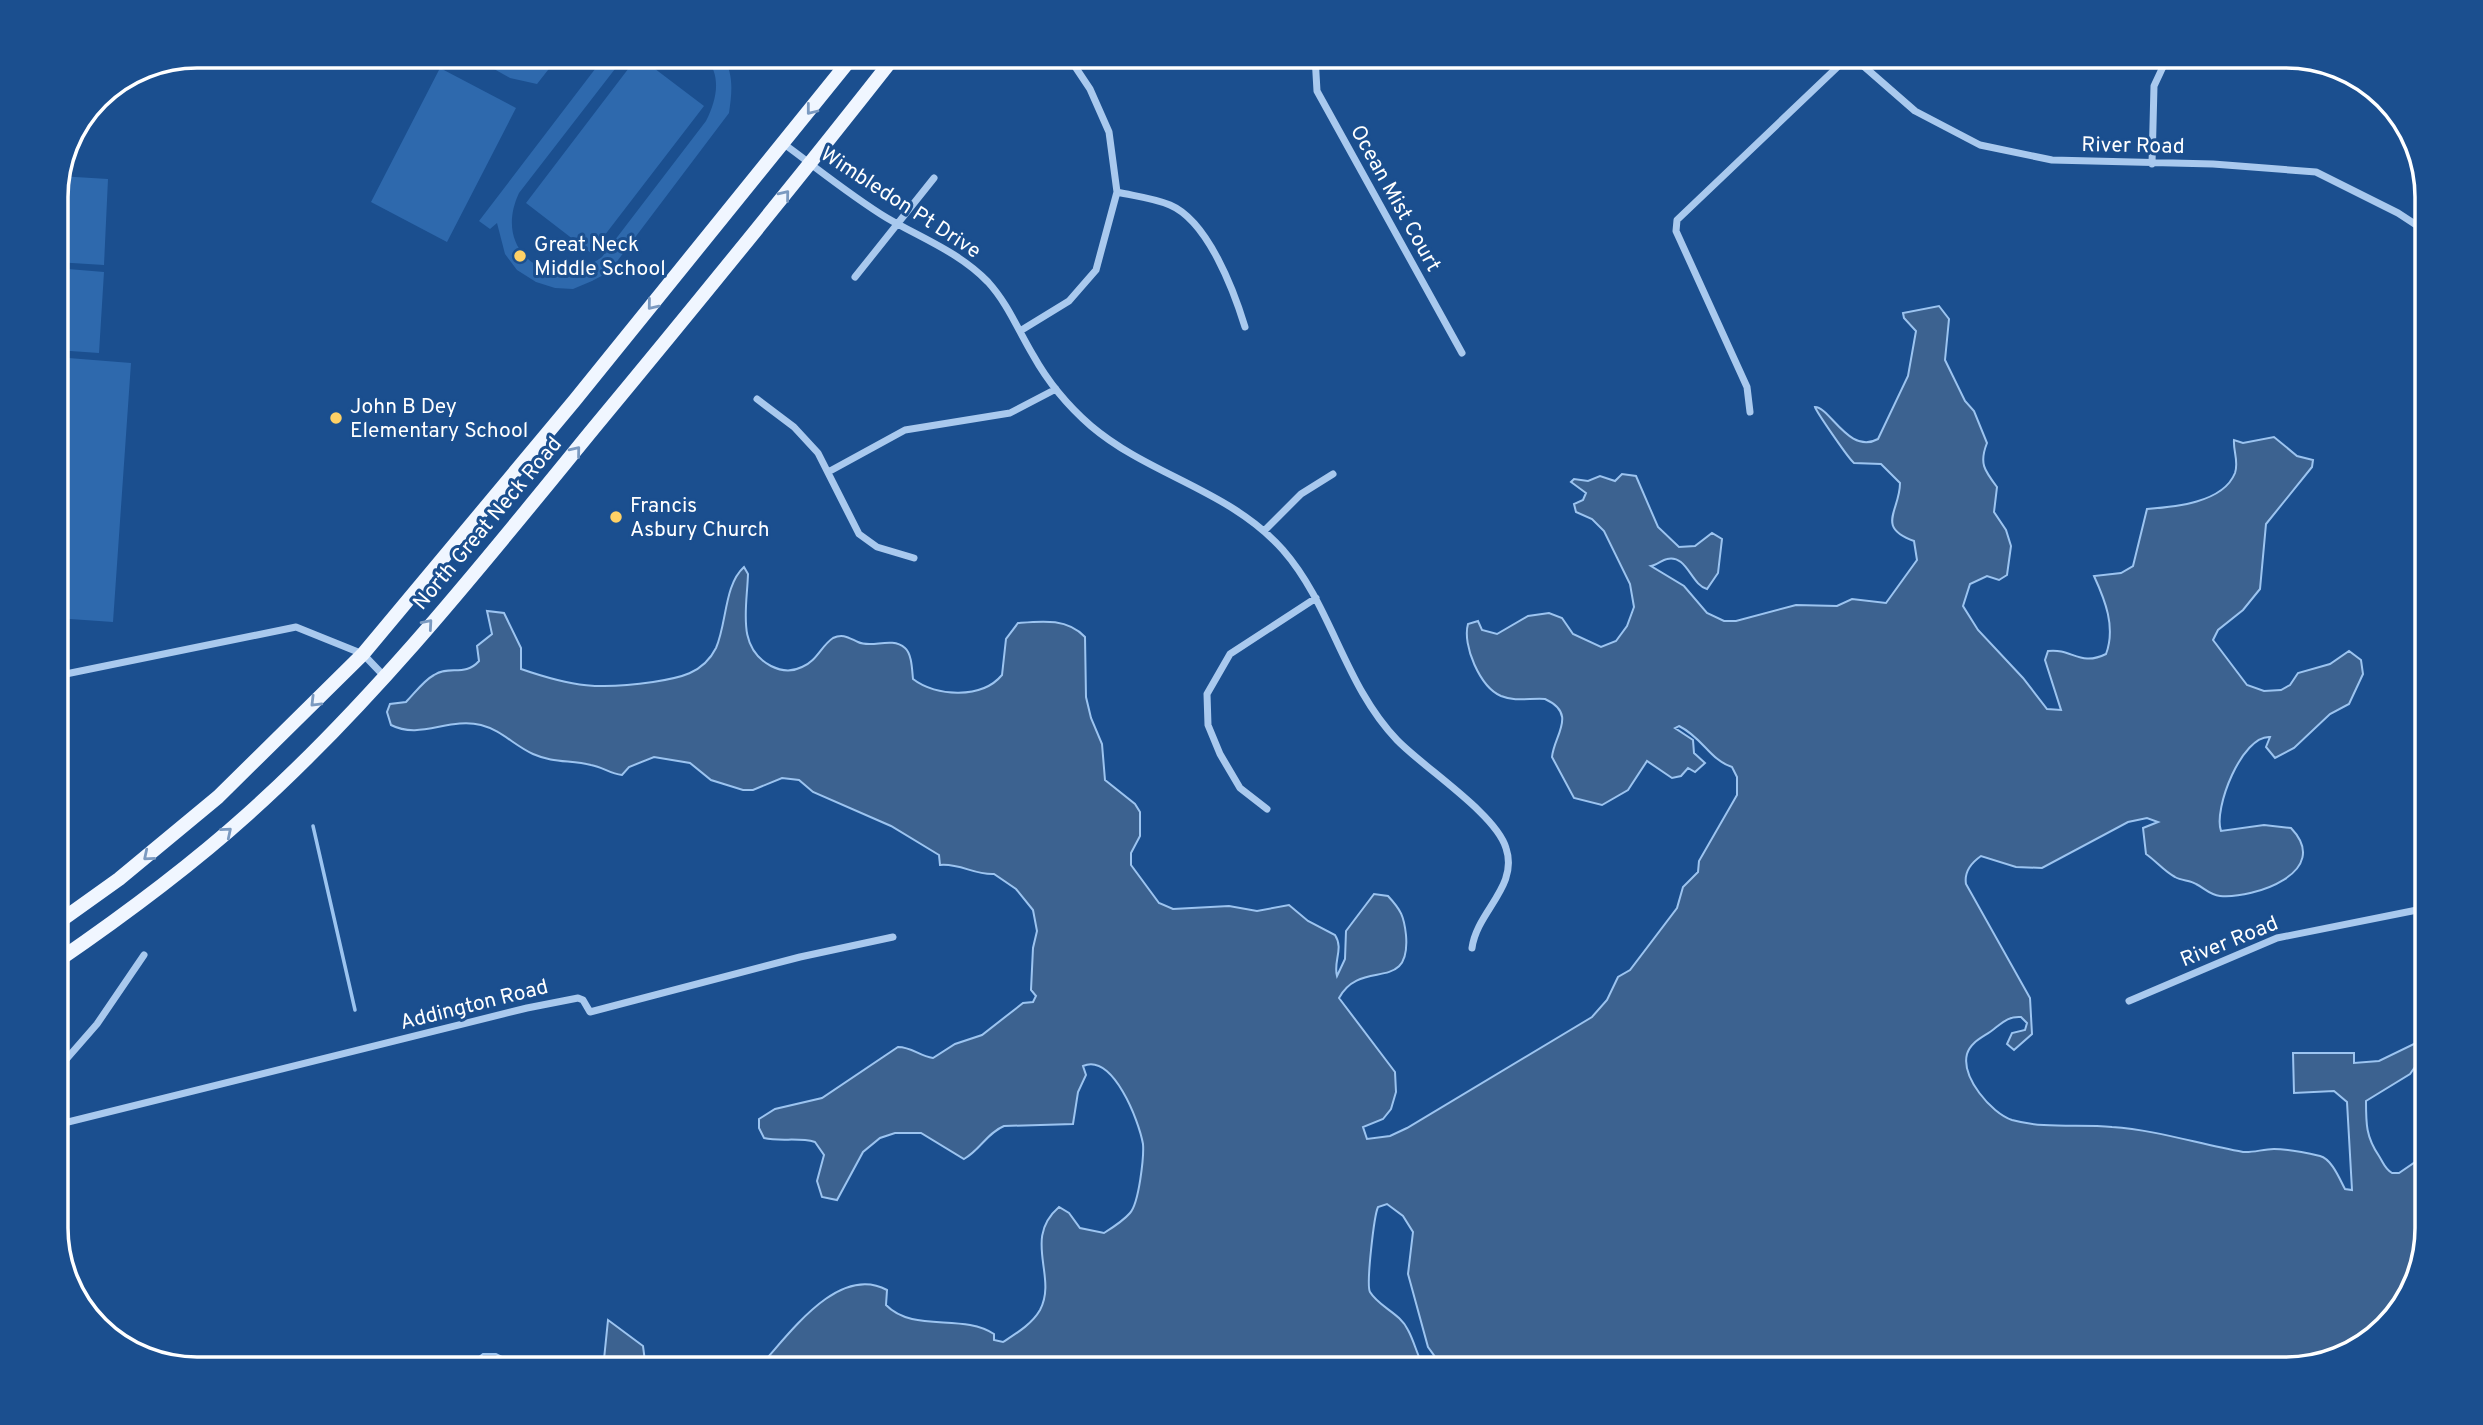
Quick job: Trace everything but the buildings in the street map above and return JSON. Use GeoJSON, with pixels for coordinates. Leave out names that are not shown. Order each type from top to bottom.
{"type":"FeatureCollection","features":[{"type":"Feature","properties":{"kind":"main road","name":"North Great Neck Road"},"geometry":{"type":"LineString","coordinates":[[69,915],[119,879],[218,797],[363,654],[784,144],[843,69]]}},
{"type":"Feature","properties":{"kind":"main road","name":"North Great Neck Road"},"geometry":{"type":"LineString","coordinates":[[69,953],[150,897],[249,813],[384,676],[518,521],[885,69]]}},
{"type":"Feature","properties":{"kind":"street","name":"Ocean Mist Court"},"geometry":{"type":"LineString","coordinates":[[1316,68],[1317,91],[1462,353]]}},
{"type":"Feature","properties":{"kind":"street"},"geometry":{"type":"LineString","coordinates":[[1750,412],[1747,387],[1675,230],[1677,220],[1838,68]]}},
{"type":"Feature","properties":{"kind":"street","name":"River Road"},"geometry":{"type":"LineString","coordinates":[[1865,68],[1915,111],[1980,145],[2052,160],[2213,164],[2316,172],[2414,224]]}},
{"type":"Feature","properties":{"kind":"street"},"geometry":{"type":"LineString","coordinates":[[2152,164],[2154,86],[2162,68]]}},
{"type":"Feature","properties":{"kind":"street"},"geometry":{"type":"LineString","coordinates":[[1020,331],[1069,301],[1096,270],[1117,192],[1109,132],[1090,89],[1076,69]]}},
{"type":"Feature","properties":{"kind":"street","name":"Wimbledon Pt Drive"},"geometry":{"type":"LineString","coordinates":[[784,144],[859,201],[970,265],[998,294],[1056,389],[1071,407],[1110,440],[1210,493],[1265,531],[1300,571],[1316,597],[1352,678],[1376,716],[1405,748],[1493,825],[1506,845],[1507,876],[1480,921],[1472,948]]}},
{"type":"Feature","properties":{"kind":"street"},"geometry":{"type":"LineString","coordinates":[[855,277],[934,178]]}},
{"type":"Feature","properties":{"kind":"street"},"geometry":{"type":"LineString","coordinates":[[1117,192],[1171,205],[1195,225],[1233,285],[1245,327]]}},
{"type":"Feature","properties":{"kind":"street"},"geometry":{"type":"LineString","coordinates":[[830,471],[905,430],[1010,412],[1056,389]]}},
{"type":"Feature","properties":{"kind":"street"},"geometry":{"type":"LineString","coordinates":[[757,399],[803,435],[830,471],[859,534],[877,547],[914,558]]}},
{"type":"Feature","properties":{"kind":"street"},"geometry":{"type":"LineString","coordinates":[[1265,531],[1301,494],[1333,474]]}},
{"type":"Feature","properties":{"kind":"street"},"geometry":{"type":"LineString","coordinates":[[1267,809],[1240,788],[1220,754],[1208,725],[1207,694],[1230,654],[1316,597]]}},
{"type":"Feature","properties":{"kind":"street"},"geometry":{"type":"LineString","coordinates":[[69,673],[296,627],[363,654],[384,676]]}},
{"type":"Feature","properties":{"kind":"street","name":"River Road"},"geometry":{"type":"LineString","coordinates":[[2129,1001],[2277,938],[2415,910]]}},
{"type":"Feature","properties":{"kind":"street","name":"Addington Road"},"geometry":{"type":"LineString","coordinates":[[69,1122],[527,1008],[578,998],[583,1000],[590,1012],[800,957],[893,937]]}},
{"type":"Feature","properties":{"kind":"street"},"geometry":{"type":"LineString","coordinates":[[69,1056],[97,1024],[144,955]]}},
{"type":"Feature","properties":{"kind":"shaded area"},"geometry":{"type":"Polygon","coordinates":[[[440,69],[516,108],[447,242],[371,202],[440,69]]]}},
{"type":"Feature","properties":{"kind":"shaded area"},"geometry":{"type":"Polygon","coordinates":[[[494,69],[549,69],[537,84],[510,78],[494,69]]]}},
{"type":"Feature","properties":{"kind":"shaded area"},"geometry":{"type":"Polygon","coordinates":[[[595,69],[615,69],[519,193],[512,214],[513,234],[520,249],[531,261],[546,269],[564,271],[583,267],[602,257],[706,121],[716,88],[712,69],[729,69],[731,84],[729,113],[609,272],[573,289],[555,288],[536,282],[517,270],[505,254],[497,223],[490,229],[479,221],[595,69]]]}},
{"type":"Feature","properties":{"kind":"shaded area"},"geometry":{"type":"Polygon","coordinates":[[[628,69],[655,69],[704,106],[591,253],[526,203],[628,69]]]}},
{"type":"Feature","properties":{"kind":"shaded area"},"geometry":{"type":"Polygon","coordinates":[[[70,177],[108,179],[104,265],[69,263],[70,177]]]}},
{"type":"Feature","properties":{"kind":"shaded area"},"geometry":{"type":"Polygon","coordinates":[[[69,269],[104,272],[99,353],[69,351],[69,269]]]}},
{"type":"Feature","properties":{"kind":"shaded area"},"geometry":{"type":"Polygon","coordinates":[[[1939,306],[1949,319],[1945,360],[1965,401],[1974,411],[1987,443],[1983,461],[1997,487],[1994,512],[2006,530],[2011,546],[2007,575],[1999,580],[1987,576],[1970,584],[1963,606],[1978,630],[2023,678],[2047,709],[2061,710],[2045,660],[2048,651],[2089,659],[2106,654],[2109,624],[2105,604],[2094,576],[2121,573],[2133,566],[2147,509],[2197,502],[2220,491],[2235,473],[2234,440],[2243,443],[2274,437],[2297,456],[2313,460],[2312,467],[2266,524],[2260,589],[2243,610],[2218,630],[2213,640],[2247,685],[2264,691],[2281,690],[2290,685],[2298,673],[2330,664],[2349,651],[2361,660],[2363,674],[2349,704],[2330,714],[2294,748],[2275,758],[2266,747],[2270,737],[2249,748],[2232,775],[2221,807],[2221,831],[2264,825],[2291,828],[2301,844],[2302,858],[2296,870],[2284,880],[2251,893],[2235,896],[2213,894],[2194,883],[2171,875],[2146,854],[2143,828],[2158,822],[2147,818],[2128,822],[2042,868],[2016,867],[1981,856],[1969,868],[1966,884],[2030,998],[2032,1034],[2014,1050],[2007,1044],[2012,1033],[2025,1030],[2027,1023],[2021,1017],[2003,1022],[1971,1046],[1966,1063],[1979,1093],[1995,1110],[2012,1120],[2062,1126],[2129,1129],[2243,1152],[2291,1150],[2324,1158],[2335,1170],[2345,1189],[2352,1190],[2347,1102],[2334,1091],[2294,1093],[2293,1053],[2354,1053],[2354,1063],[2379,1061],[2415,1044],[2415,1067],[2410,1074],[2366,1101],[2371,1143],[2388,1170],[2399,1173],[2415,1162],[2415,1228],[2410,1261],[2397,1292],[2377,1319],[2335,1347],[2303,1356],[2286,1357],[1435,1357],[1428,1347],[1408,1274],[1413,1232],[1403,1216],[1387,1204],[1378,1207],[1376,1213],[1370,1264],[1370,1292],[1404,1324],[1419,1357],[768,1357],[817,1305],[851,1286],[869,1284],[887,1290],[886,1305],[897,1313],[924,1321],[982,1328],[994,1334],[994,1340],[1003,1342],[1019,1332],[1040,1310],[1045,1284],[1041,1245],[1043,1232],[1048,1219],[1059,1207],[1069,1213],[1080,1228],[1104,1233],[1133,1208],[1142,1169],[1141,1134],[1123,1092],[1104,1069],[1094,1065],[1083,1066],[1086,1075],[1078,1092],[1073,1124],[1004,1126],[964,1159],[921,1133],[895,1133],[880,1138],[863,1152],[837,1200],[822,1197],[817,1181],[824,1155],[815,1142],[764,1138],[759,1128],[759,1119],[775,1109],[822,1098],[898,1047],[933,1058],[955,1044],[982,1035],[1023,1003],[1033,1002],[1036,996],[1031,990],[1033,948],[1037,931],[1033,910],[1016,889],[994,874],[940,865],[939,855],[891,826],[813,792],[799,780],[782,778],[753,790],[743,790],[711,780],[690,763],[654,757],[629,767],[622,775],[584,763],[540,757],[481,725],[469,723],[402,729],[391,725],[387,712],[390,704],[406,702],[434,675],[468,669],[479,661],[477,646],[492,634],[487,611],[504,613],[521,648],[521,669],[539,675],[571,683],[617,686],[672,679],[689,673],[704,664],[716,648],[729,594],[744,567],[748,574],[746,626],[752,649],[771,666],[783,670],[794,670],[807,664],[833,638],[843,636],[863,644],[900,645],[909,654],[913,679],[946,692],[971,692],[993,683],[1002,675],[1006,639],[1018,623],[1054,622],[1070,627],[1085,637],[1086,697],[1102,744],[1105,780],[1135,804],[1140,812],[1140,836],[1131,853],[1131,865],[1159,903],[1173,909],[1229,906],[1257,911],[1289,905],[1308,921],[1335,935],[1339,945],[1337,976],[1345,959],[1346,931],[1374,894],[1388,896],[1399,909],[1406,935],[1401,964],[1393,970],[1359,979],[1348,986],[1339,998],[1395,1072],[1396,1092],[1391,1109],[1383,1119],[1363,1127],[1367,1139],[1390,1136],[1592,1017],[1607,1000],[1618,977],[1630,970],[1677,908],[1683,887],[1698,872],[1699,861],[1737,795],[1737,777],[1732,767],[1724,764],[1679,726],[1675,728],[1693,740],[1694,753],[1705,763],[1695,772],[1688,768],[1681,776],[1672,778],[1647,761],[1628,790],[1602,805],[1574,798],[1552,757],[1562,725],[1560,711],[1545,699],[1512,699],[1493,691],[1480,675],[1470,654],[1468,624],[1478,621],[1482,630],[1497,634],[1528,616],[1549,613],[1562,618],[1573,634],[1601,647],[1616,641],[1627,626],[1634,607],[1630,584],[1604,531],[1592,519],[1576,512],[1574,504],[1583,500],[1586,493],[1571,482],[1574,479],[1588,481],[1600,476],[1615,481],[1622,474],[1636,476],[1658,527],[1679,547],[1695,546],[1712,533],[1722,539],[1718,573],[1707,589],[1697,582],[1679,561],[1665,560],[1651,566],[1684,586],[1707,613],[1724,621],[1736,621],[1796,605],[1837,606],[1852,599],[1886,603],[1917,560],[1914,541],[1902,536],[1892,524],[1900,483],[1881,464],[1854,463],[1815,407],[1821,409],[1849,436],[1858,441],[1878,439],[1908,376],[1916,331],[1904,318],[1903,313],[1939,306]]]}},
{"type":"Feature","properties":{"kind":"shaded area"},"geometry":{"type":"Polygon","coordinates":[[[69,358],[131,363],[113,622],[69,619],[69,358]]]}},
{"type":"Feature","properties":{"kind":"shaded area"},"geometry":{"type":"Polygon","coordinates":[[[608,1320],[643,1346],[644,1357],[604,1357],[608,1320]]]}},
{"type":"Feature","properties":{"kind":"shaded area"},"geometry":{"type":"Polygon","coordinates":[[[483,1354],[496,1354],[502,1357],[479,1357],[483,1354]]]}},
{"type":"Feature","properties":{"kind":"waterway"},"geometry":{"type":"LineString","coordinates":[[313,826],[355,1010]]}},
{"type":"Feature","properties":{"kind":"place","name":"Great Neck Middle School"},"geometry":{"type":"Point","coordinates":[520,256]}},
{"type":"Feature","properties":{"kind":"place","name":"John B Dey Elementary School"},"geometry":{"type":"Point","coordinates":[336,418]}},
{"type":"Feature","properties":{"kind":"place","name":"Francis Asbury Church"},"geometry":{"type":"Point","coordinates":[616,517]}}]}
